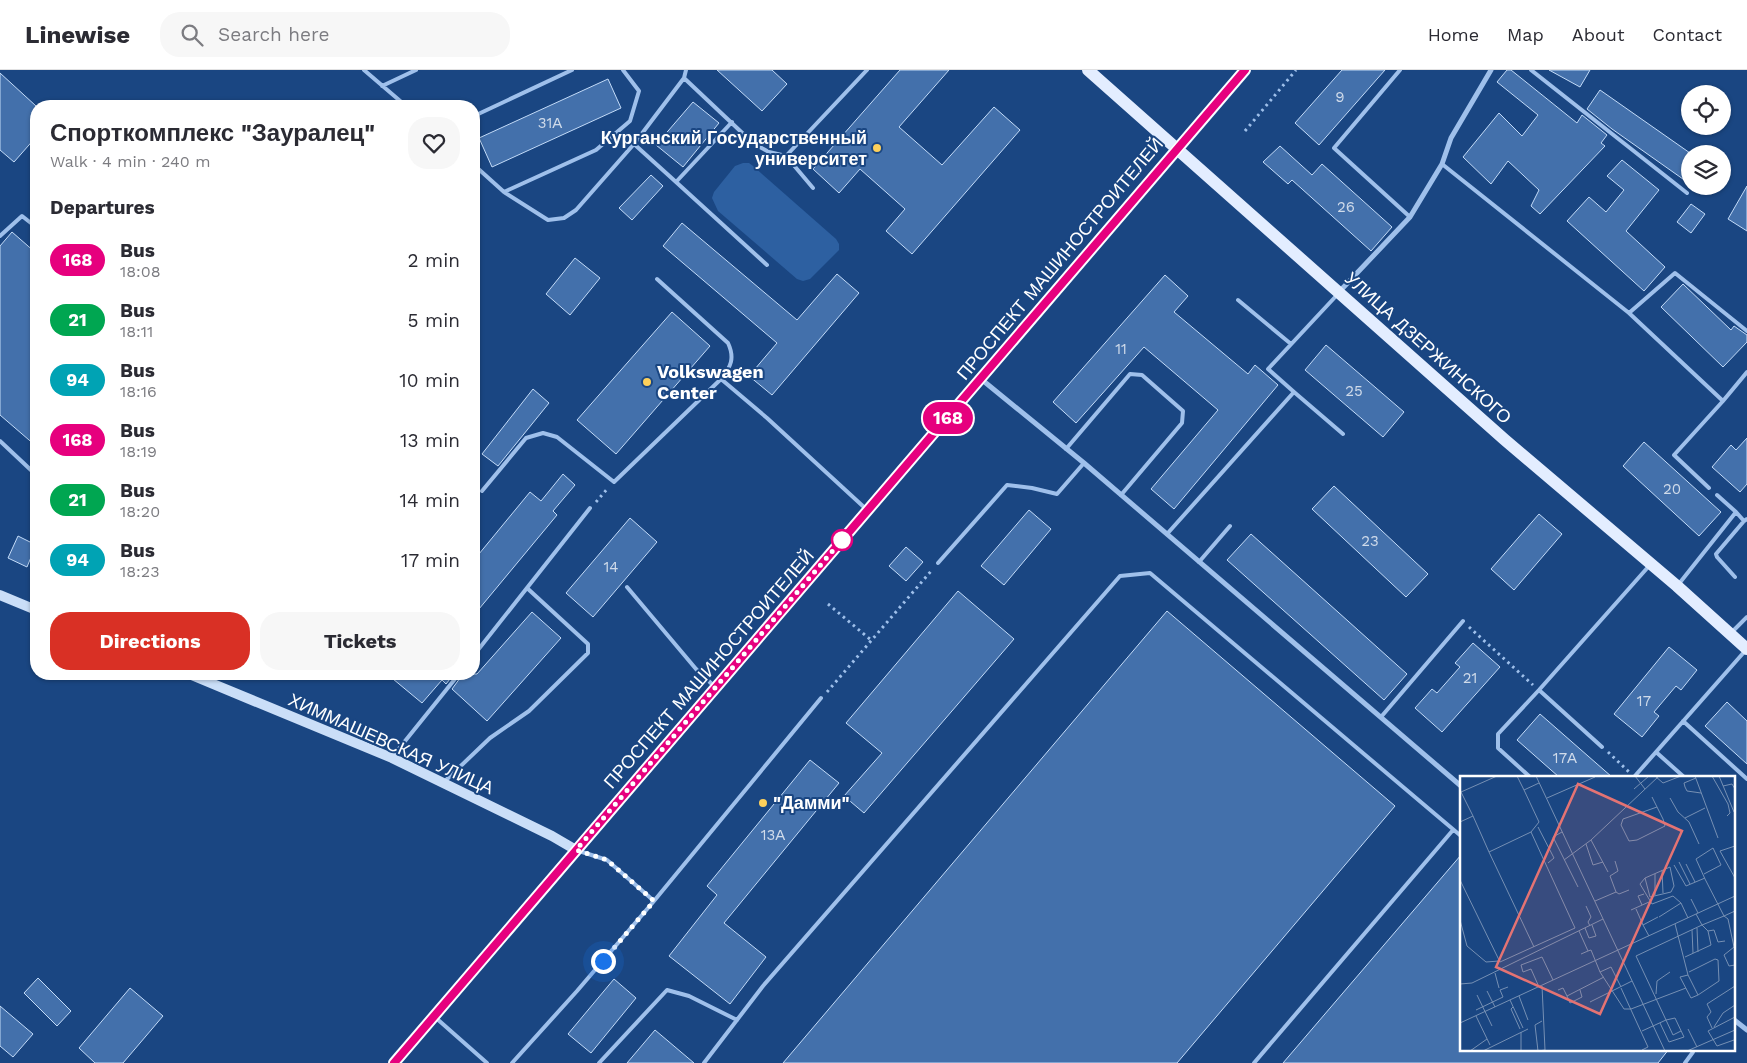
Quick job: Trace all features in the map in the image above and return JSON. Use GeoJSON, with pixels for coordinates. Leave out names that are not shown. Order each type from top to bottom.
{"type":"FeatureCollection","features":[{"type":"Feature","properties":{"kind":"main road","name":"УЛИЦА ДЗЕРЖИНСКОГО"},"geometry":{"type":"LineString","coordinates":[[1088,70],[1505,440],[1677,586],[1747,649]]}},
{"type":"Feature","properties":{"kind":"main road","name":"ПРОСПЕКТ МАШИНОСТРОИТЕЛЕЙ"},"geometry":{"type":"LineString","coordinates":[[394,1063],[1245,70]]}},
{"type":"Feature","properties":{"kind":"street"},"geometry":{"type":"LineString","coordinates":[[1338,293],[1410,218],[1442,164],[1451,138],[1492,70]]}},
{"type":"Feature","properties":{"kind":"street"},"geometry":{"type":"LineString","coordinates":[[981,379],[1084,463],[1460,785]]}},
{"type":"Feature","properties":{"kind":"street"},"geometry":{"type":"LineString","coordinates":[[0,595],[30,608]]}},
{"type":"Feature","properties":{"kind":"street","name":"ХИММАШЕВСКАЯ УЛИЦА"},"geometry":{"type":"LineString","coordinates":[[204,680],[392,758],[576,850]]}},
{"type":"Feature","properties":{"kind":"street"},"geometry":{"type":"LineString","coordinates":[[1734,1020],[1747,1030]]}},
{"type":"Feature","properties":{"kind":"lane"},"geometry":{"type":"LineString","coordinates":[[364,70],[399,100]]}},
{"type":"Feature","properties":{"kind":"lane"},"geometry":{"type":"LineString","coordinates":[[382,86],[416,70]]}},
{"type":"Feature","properties":{"kind":"lane"},"geometry":{"type":"LineString","coordinates":[[480,113],[572,70]]}},
{"type":"Feature","properties":{"kind":"lane"},"geometry":{"type":"LineString","coordinates":[[504,192],[596,150],[630,121],[639,91],[623,70]]}},
{"type":"Feature","properties":{"kind":"lane"},"geometry":{"type":"LineString","coordinates":[[480,170],[504,192],[548,220],[564,218],[576,210],[634,144],[684,78],[686,70]]}},
{"type":"Feature","properties":{"kind":"lane"},"geometry":{"type":"LineString","coordinates":[[786,156],[867,70]]}},
{"type":"Feature","properties":{"kind":"lane"},"geometry":{"type":"LineString","coordinates":[[1400,70],[1334,148],[1410,218]]}},
{"type":"Feature","properties":{"kind":"lane"},"geometry":{"type":"LineString","coordinates":[[1531,70],[1681,188]]}},
{"type":"Feature","properties":{"kind":"lane"},"geometry":{"type":"LineString","coordinates":[[684,78],[754,144],[769,152],[786,156],[813,188]]}},
{"type":"Feature","properties":{"kind":"lane"},"geometry":{"type":"LineString","coordinates":[[676,182],[732,122]]}},
{"type":"Feature","properties":{"kind":"lane"},"geometry":{"type":"LineString","coordinates":[[634,144],[767,265]]}},
{"type":"Feature","properties":{"kind":"lane"},"geometry":{"type":"LineString","coordinates":[[1442,164],[1629,313],[1723,401]]}},
{"type":"Feature","properties":{"kind":"lane"},"geometry":{"type":"LineString","coordinates":[[0,236],[22,216],[30,223]]}},
{"type":"Feature","properties":{"kind":"lane"},"geometry":{"type":"LineString","coordinates":[[1629,313],[1676,273],[1747,331]]}},
{"type":"Feature","properties":{"kind":"lane"},"geometry":{"type":"LineString","coordinates":[[482,491],[526,438],[542,433],[557,437],[614,482],[721,379],[730,367],[732,353],[728,343],[657,279]]}},
{"type":"Feature","properties":{"kind":"lane"},"geometry":{"type":"LineString","coordinates":[[1338,293],[1268,369],[1343,434]]}},
{"type":"Feature","properties":{"kind":"lane"},"geometry":{"type":"LineString","coordinates":[[1238,300],[1291,344]]}},
{"type":"Feature","properties":{"kind":"lane"},"geometry":{"type":"LineString","coordinates":[[1709,488],[1674,455],[1747,372]]}},
{"type":"Feature","properties":{"kind":"lane"},"geometry":{"type":"LineString","coordinates":[[1066,448],[1130,374],[1142,375],[1183,411],[1182,423],[1121,495]]}},
{"type":"Feature","properties":{"kind":"lane"},"geometry":{"type":"LineString","coordinates":[[721,379],[767,418],[867,511]]}},
{"type":"Feature","properties":{"kind":"lane"},"geometry":{"type":"LineString","coordinates":[[1166,534],[1294,392]]}},
{"type":"Feature","properties":{"kind":"lane"},"geometry":{"type":"LineString","coordinates":[[0,441],[30,469]]}},
{"type":"Feature","properties":{"kind":"lane"},"geometry":{"type":"LineString","coordinates":[[938,563],[1007,486],[1032,488],[1057,494],[1084,463]]}},
{"type":"Feature","properties":{"kind":"lane"},"geometry":{"type":"LineString","coordinates":[[1717,496],[1746,520],[1716,554],[1716,557],[1735,577]]}},
{"type":"Feature","properties":{"kind":"lane"},"geometry":{"type":"LineString","coordinates":[[480,647],[590,508]]}},
{"type":"Feature","properties":{"kind":"lane"},"geometry":{"type":"LineString","coordinates":[[1677,586],[1736,512]]}},
{"type":"Feature","properties":{"kind":"lane"},"geometry":{"type":"LineString","coordinates":[[1199,562],[1230,526]]}},
{"type":"Feature","properties":{"kind":"lane"},"geometry":{"type":"LineString","coordinates":[[1529,776],[1498,748],[1498,734],[1540,690],[1651,564]]}},
{"type":"Feature","properties":{"kind":"lane"},"geometry":{"type":"LineString","coordinates":[[704,1063],[763,986],[1120,576],[1150,573],[1460,835]]}},
{"type":"Feature","properties":{"kind":"lane"},"geometry":{"type":"LineString","coordinates":[[442,784],[490,738],[529,711],[588,653],[588,644],[527,588]]}},
{"type":"Feature","properties":{"kind":"lane"},"geometry":{"type":"LineString","coordinates":[[628,588],[696,669],[716,687]]}},
{"type":"Feature","properties":{"kind":"lane"},"geometry":{"type":"LineString","coordinates":[[1730,634],[1747,617]]}},
{"type":"Feature","properties":{"kind":"lane"},"geometry":{"type":"LineString","coordinates":[[1381,717],[1463,621]]}},
{"type":"Feature","properties":{"kind":"lane"},"geometry":{"type":"LineString","coordinates":[[1635,776],[1747,649]]}},
{"type":"Feature","properties":{"kind":"lane"},"geometry":{"type":"LineString","coordinates":[[392,758],[454,680]]}},
{"type":"Feature","properties":{"kind":"lane"},"geometry":{"type":"LineString","coordinates":[[1540,690],[1602,747]]}},
{"type":"Feature","properties":{"kind":"lane"},"geometry":{"type":"LineString","coordinates":[[512,1063],[578,991],[821,698]]}},
{"type":"Feature","properties":{"kind":"lane"},"geometry":{"type":"LineString","coordinates":[[1683,721],[1747,779]]}},
{"type":"Feature","properties":{"kind":"lane"},"geometry":{"type":"LineString","coordinates":[[1656,752],[1683,776]]}},
{"type":"Feature","properties":{"kind":"lane"},"geometry":{"type":"LineString","coordinates":[[1254,1063],[1453,830]]}},
{"type":"Feature","properties":{"kind":"lane"},"geometry":{"type":"LineString","coordinates":[[576,850],[607,860],[654,901]]}},
{"type":"Feature","properties":{"kind":"lane"},"geometry":{"type":"LineString","coordinates":[[599,1063],[667,990],[689,996],[737,1020]]}},
{"type":"Feature","properties":{"kind":"lane"},"geometry":{"type":"LineString","coordinates":[[434,1016],[487,1063]]}},
{"type":"Feature","properties":{"kind":"lane"},"geometry":{"type":"LineString","coordinates":[[1686,1063],[1693,1050]]}},
{"type":"Feature","properties":{"kind":"path"},"geometry":{"type":"LineString","coordinates":[[1245,131],[1296,70]]}},
{"type":"Feature","properties":{"kind":"path"},"geometry":{"type":"LineString","coordinates":[[590,508],[614,482]]}},
{"type":"Feature","properties":{"kind":"path"},"geometry":{"type":"LineString","coordinates":[[821,698],[938,563]]}},
{"type":"Feature","properties":{"kind":"path"},"geometry":{"type":"LineString","coordinates":[[828,604],[871,640]]}},
{"type":"Feature","properties":{"kind":"path"},"geometry":{"type":"LineString","coordinates":[[1463,621],[1540,690]]}},
{"type":"Feature","properties":{"kind":"path"},"geometry":{"type":"LineString","coordinates":[[1602,747],[1633,776]]}},
{"type":"Feature","properties":{"kind":"shaded area"},"geometry":{"type":"Polygon","coordinates":[[[749,163],[753,166],[836,239],[839,244],[839,250],[810,279],[803,281],[797,279],[718,211],[712,198],[714,192],[735,166],[749,163]]]}},
{"type":"Feature","properties":{"kind":"building"},"geometry":{"type":"Polygon","coordinates":[[[717,70],[772,70],[787,84],[762,111],[717,70]]]}},
{"type":"Feature","properties":{"kind":"building","name":"Курганский Государственный университет"},"geometry":{"type":"Polygon","coordinates":[[[900,70],[949,70],[899,127],[942,165],[994,107],[1020,130],[912,254],[886,231],[905,209],[860,169],[839,193],[813,169],[900,70]]]}},
{"type":"Feature","properties":{"kind":"building"},"geometry":{"type":"Polygon","coordinates":[[[1342,70],[1385,70],[1319,145],[1295,123],[1342,70]]]}},
{"type":"Feature","properties":{"kind":"building"},"geometry":{"type":"Polygon","coordinates":[[[1507,70],[1511,70],[1577,123],[1582,115],[1607,135],[1601,143],[1605,146],[1540,214],[1531,206],[1539,190],[1508,161],[1491,184],[1463,157],[1499,113],[1522,136],[1538,115],[1497,82],[1507,70]]]}},
{"type":"Feature","properties":{"kind":"building"},"geometry":{"type":"Polygon","coordinates":[[[1549,70],[1590,70],[1580,87],[1549,70]]]}},
{"type":"Feature","properties":{"kind":"building"},"geometry":{"type":"Polygon","coordinates":[[[0,73],[30,100],[30,144],[14,162],[0,150],[0,73]]]}},
{"type":"Feature","properties":{"kind":"building"},"geometry":{"type":"Polygon","coordinates":[[[608,79],[621,108],[492,167],[480,138],[608,79]]]}},
{"type":"Feature","properties":{"kind":"building"},"geometry":{"type":"Polygon","coordinates":[[[1600,90],[1681,147],[1681,178],[1612,129],[1587,109],[1600,90]]]}},
{"type":"Feature","properties":{"kind":"building"},"geometry":{"type":"Polygon","coordinates":[[[693,102],[719,123],[683,167],[656,145],[693,102]]]}},
{"type":"Feature","properties":{"kind":"building"},"geometry":{"type":"Polygon","coordinates":[[[1280,146],[1312,175],[1322,164],[1392,227],[1371,251],[1292,180],[1288,184],[1263,162],[1280,146]]]}},
{"type":"Feature","properties":{"kind":"building"},"geometry":{"type":"Polygon","coordinates":[[[1622,160],[1659,190],[1626,231],[1665,267],[1644,291],[1567,221],[1589,197],[1606,212],[1624,190],[1607,176],[1622,160]]]}},
{"type":"Feature","properties":{"kind":"building"},"geometry":{"type":"Polygon","coordinates":[[[651,175],[663,186],[632,220],[619,208],[651,175]]]}},
{"type":"Feature","properties":{"kind":"building"},"geometry":{"type":"Polygon","coordinates":[[[1747,186],[1747,231],[1728,219],[1747,186]]]}},
{"type":"Feature","properties":{"kind":"building"},"geometry":{"type":"Polygon","coordinates":[[[1691,204],[1705,214],[1691,233],[1677,222],[1691,204]]]}},
{"type":"Feature","properties":{"kind":"building"},"geometry":{"type":"Polygon","coordinates":[[[682,223],[797,320],[837,274],[859,293],[772,395],[749,376],[777,343],[663,246],[682,223]]]}},
{"type":"Feature","properties":{"kind":"building"},"geometry":{"type":"Polygon","coordinates":[[[12,232],[30,248],[30,441],[0,415],[0,246],[12,232]]]}},
{"type":"Feature","properties":{"kind":"building"},"geometry":{"type":"Polygon","coordinates":[[[575,258],[600,278],[570,315],[546,294],[575,258]]]}},
{"type":"Feature","properties":{"kind":"building"},"geometry":{"type":"Polygon","coordinates":[[[1165,275],[1188,296],[1174,312],[1248,374],[1255,365],[1278,385],[1174,509],[1151,489],[1218,410],[1144,347],[1076,423],[1053,402],[1165,275]]]}},
{"type":"Feature","properties":{"kind":"building"},"geometry":{"type":"Polygon","coordinates":[[[1683,284],[1731,330],[1734,326],[1747,335],[1747,342],[1723,367],[1661,307],[1683,284]]]}},
{"type":"Feature","properties":{"kind":"building"},"geometry":{"type":"Polygon","coordinates":[[[672,312],[710,346],[616,454],[577,420],[672,312]]]}},
{"type":"Feature","properties":{"kind":"building"},"geometry":{"type":"Polygon","coordinates":[[[1326,345],[1404,412],[1383,437],[1305,370],[1326,345]]]}},
{"type":"Feature","properties":{"kind":"building"},"geometry":{"type":"Polygon","coordinates":[[[533,389],[549,403],[498,466],[482,454],[533,389]]]}},
{"type":"Feature","properties":{"kind":"building"},"geometry":{"type":"Polygon","coordinates":[[[1747,438],[1747,484],[1740,492],[1712,467],[1731,445],[1736,450],[1747,438]]]}},
{"type":"Feature","properties":{"kind":"building"},"geometry":{"type":"Polygon","coordinates":[[[1644,442],[1721,512],[1699,536],[1623,466],[1644,442]]]}},
{"type":"Feature","properties":{"kind":"building"},"geometry":{"type":"Polygon","coordinates":[[[563,474],[575,485],[553,511],[557,515],[480,608],[480,553],[530,492],[541,501],[563,474]]]}},
{"type":"Feature","properties":{"kind":"building"},"geometry":{"type":"Polygon","coordinates":[[[1334,486],[1428,574],[1406,597],[1312,509],[1334,486]]]}},
{"type":"Feature","properties":{"kind":"building"},"geometry":{"type":"Polygon","coordinates":[[[1029,510],[1051,529],[1004,585],[981,566],[1029,510]]]}},
{"type":"Feature","properties":{"kind":"building"},"geometry":{"type":"Polygon","coordinates":[[[1539,514],[1562,534],[1514,590],[1491,569],[1539,514]]]}},
{"type":"Feature","properties":{"kind":"building"},"geometry":{"type":"Polygon","coordinates":[[[630,518],[657,542],[593,617],[566,593],[630,518]]]}},
{"type":"Feature","properties":{"kind":"building"},"geometry":{"type":"Polygon","coordinates":[[[1251,534],[1407,674],[1384,700],[1227,560],[1251,534]]]}},
{"type":"Feature","properties":{"kind":"building"},"geometry":{"type":"Polygon","coordinates":[[[18,536],[30,542],[30,560],[27,567],[8,558],[18,536]]]}},
{"type":"Feature","properties":{"kind":"building"},"geometry":{"type":"Polygon","coordinates":[[[906,547],[923,562],[906,581],[889,566],[906,547]]]}},
{"type":"Feature","properties":{"kind":"building"},"geometry":{"type":"Polygon","coordinates":[[[958,591],[1014,639],[864,813],[844,796],[882,753],[846,723],[958,591]]]}},
{"type":"Feature","properties":{"kind":"building"},"geometry":{"type":"Polygon","coordinates":[[[1167,611],[1395,806],[1177,1063],[783,1063],[1167,611]]]}},
{"type":"Feature","properties":{"kind":"building"},"geometry":{"type":"Polygon","coordinates":[[[532,612],[561,638],[487,721],[452,689],[459,680],[480,680],[480,671],[532,612]]]}},
{"type":"Feature","properties":{"kind":"building"},"geometry":{"type":"Polygon","coordinates":[[[1473,643],[1500,667],[1442,732],[1415,708],[1432,689],[1437,693],[1460,667],[1455,663],[1473,643]]]}},
{"type":"Feature","properties":{"kind":"building"},"geometry":{"type":"Polygon","coordinates":[[[1669,647],[1697,670],[1681,690],[1676,686],[1654,712],[1659,716],[1642,737],[1614,714],[1669,647]]]}},
{"type":"Feature","properties":{"kind":"building"},"geometry":{"type":"Polygon","coordinates":[[[394,680],[442,680],[422,703],[394,680]]]}},
{"type":"Feature","properties":{"kind":"building"},"geometry":{"type":"Polygon","coordinates":[[[1727,702],[1747,721],[1747,764],[1705,726],[1727,702]]]}},
{"type":"Feature","properties":{"kind":"building"},"geometry":{"type":"Polygon","coordinates":[[[1540,714],[1611,776],[1558,776],[1517,740],[1540,714]]]}},
{"type":"Feature","properties":{"kind":"building"},"geometry":{"type":"Polygon","coordinates":[[[810,760],[839,783],[724,923],[766,957],[730,1004],[669,956],[717,895],[707,886],[810,760]]]}},
{"type":"Feature","properties":{"kind":"building"},"geometry":{"type":"Polygon","coordinates":[[[1460,856],[1460,1050],[1668,1050],[1658,1063],[1283,1063],[1460,856]]]}},
{"type":"Feature","properties":{"kind":"building"},"geometry":{"type":"Polygon","coordinates":[[[38,978],[71,1011],[57,1026],[24,993],[38,978]]]}},
{"type":"Feature","properties":{"kind":"building"},"geometry":{"type":"Polygon","coordinates":[[[614,979],[636,998],[591,1053],[568,1034],[614,979]]]}},
{"type":"Feature","properties":{"kind":"building"},"geometry":{"type":"Polygon","coordinates":[[[130,988],[163,1016],[123,1063],[95,1063],[79,1048],[130,988]]]}},
{"type":"Feature","properties":{"kind":"building"},"geometry":{"type":"Polygon","coordinates":[[[0,1006],[33,1034],[13,1057],[0,1046],[0,1006]]]}},
{"type":"Feature","properties":{"kind":"building"},"geometry":{"type":"Polygon","coordinates":[[[655,1030],[694,1063],[627,1063],[655,1030]]]}},
{"type":"Feature","properties":{"kind":"bus line","name":"168"},"geometry":{"type":"LineString","coordinates":[[394,1063],[1245,70]]}},
{"type":"Feature","properties":{"kind":"place","name":"Курганский Государственный университет"},"geometry":{"type":"Point","coordinates":[877,148]}},
{"type":"Feature","properties":{"kind":"place","name":"Volkswagen Center"},"geometry":{"type":"Point","coordinates":[647,382]}},
{"type":"Feature","properties":{"kind":"place","name":"\"Дамми\""},"geometry":{"type":"Point","coordinates":[763,803]}},
{"type":"Feature","properties":{"kind":"route"},"geometry":{"type":"LineString","coordinates":[[603,961],[654,901],[607,860],[576,850],[842,540]]}}]}
